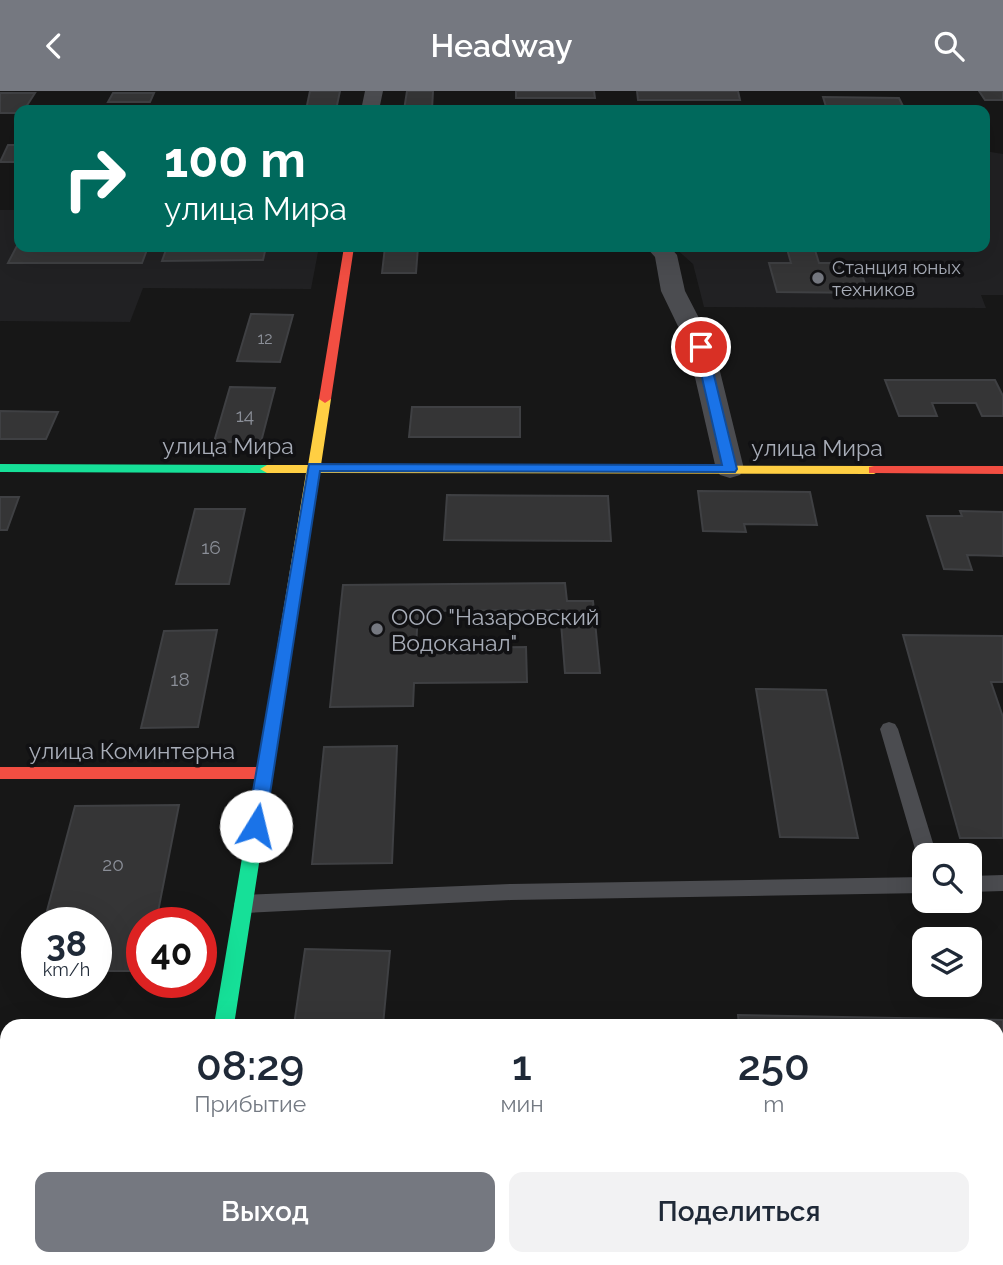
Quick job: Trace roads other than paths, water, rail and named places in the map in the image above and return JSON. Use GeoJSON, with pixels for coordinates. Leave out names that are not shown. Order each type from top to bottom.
{"type":"FeatureCollection","features":[{"type":"Feature","properties":{"kind":"street"},"geometry":{"type":"LineString","coordinates":[[225,1019],[348,252]]}},
{"type":"Feature","properties":{"kind":"street"},"geometry":{"type":"LineString","coordinates":[[663,252],[666,255],[673,292],[701,347],[730,469]]}},
{"type":"Feature","properties":{"kind":"street","name":"улица Мира"},"geometry":{"type":"LineString","coordinates":[[0,468],[1003,470]]}},
{"type":"Feature","properties":{"kind":"street","name":"улица Коминтерна"},"geometry":{"type":"LineString","coordinates":[[0,773],[264,773]]}},
{"type":"Feature","properties":{"kind":"lane"},"geometry":{"type":"LineString","coordinates":[[889,729],[923,843]]}},
{"type":"Feature","properties":{"kind":"lane"},"geometry":{"type":"LineString","coordinates":[[982,884],[1003,883]]}},
{"type":"Feature","properties":{"kind":"lane"},"geometry":{"type":"LineString","coordinates":[[244,904],[511,892],[912,885]]}},
{"type":"Feature","properties":{"kind":"place","name":"Станция юных техников"},"geometry":{"type":"Point","coordinates":[818,278]}},
{"type":"Feature","properties":{"kind":"place","name":"ООО \"Назаровский Водоканал\""},"geometry":{"type":"Point","coordinates":[377,629]}}]}
